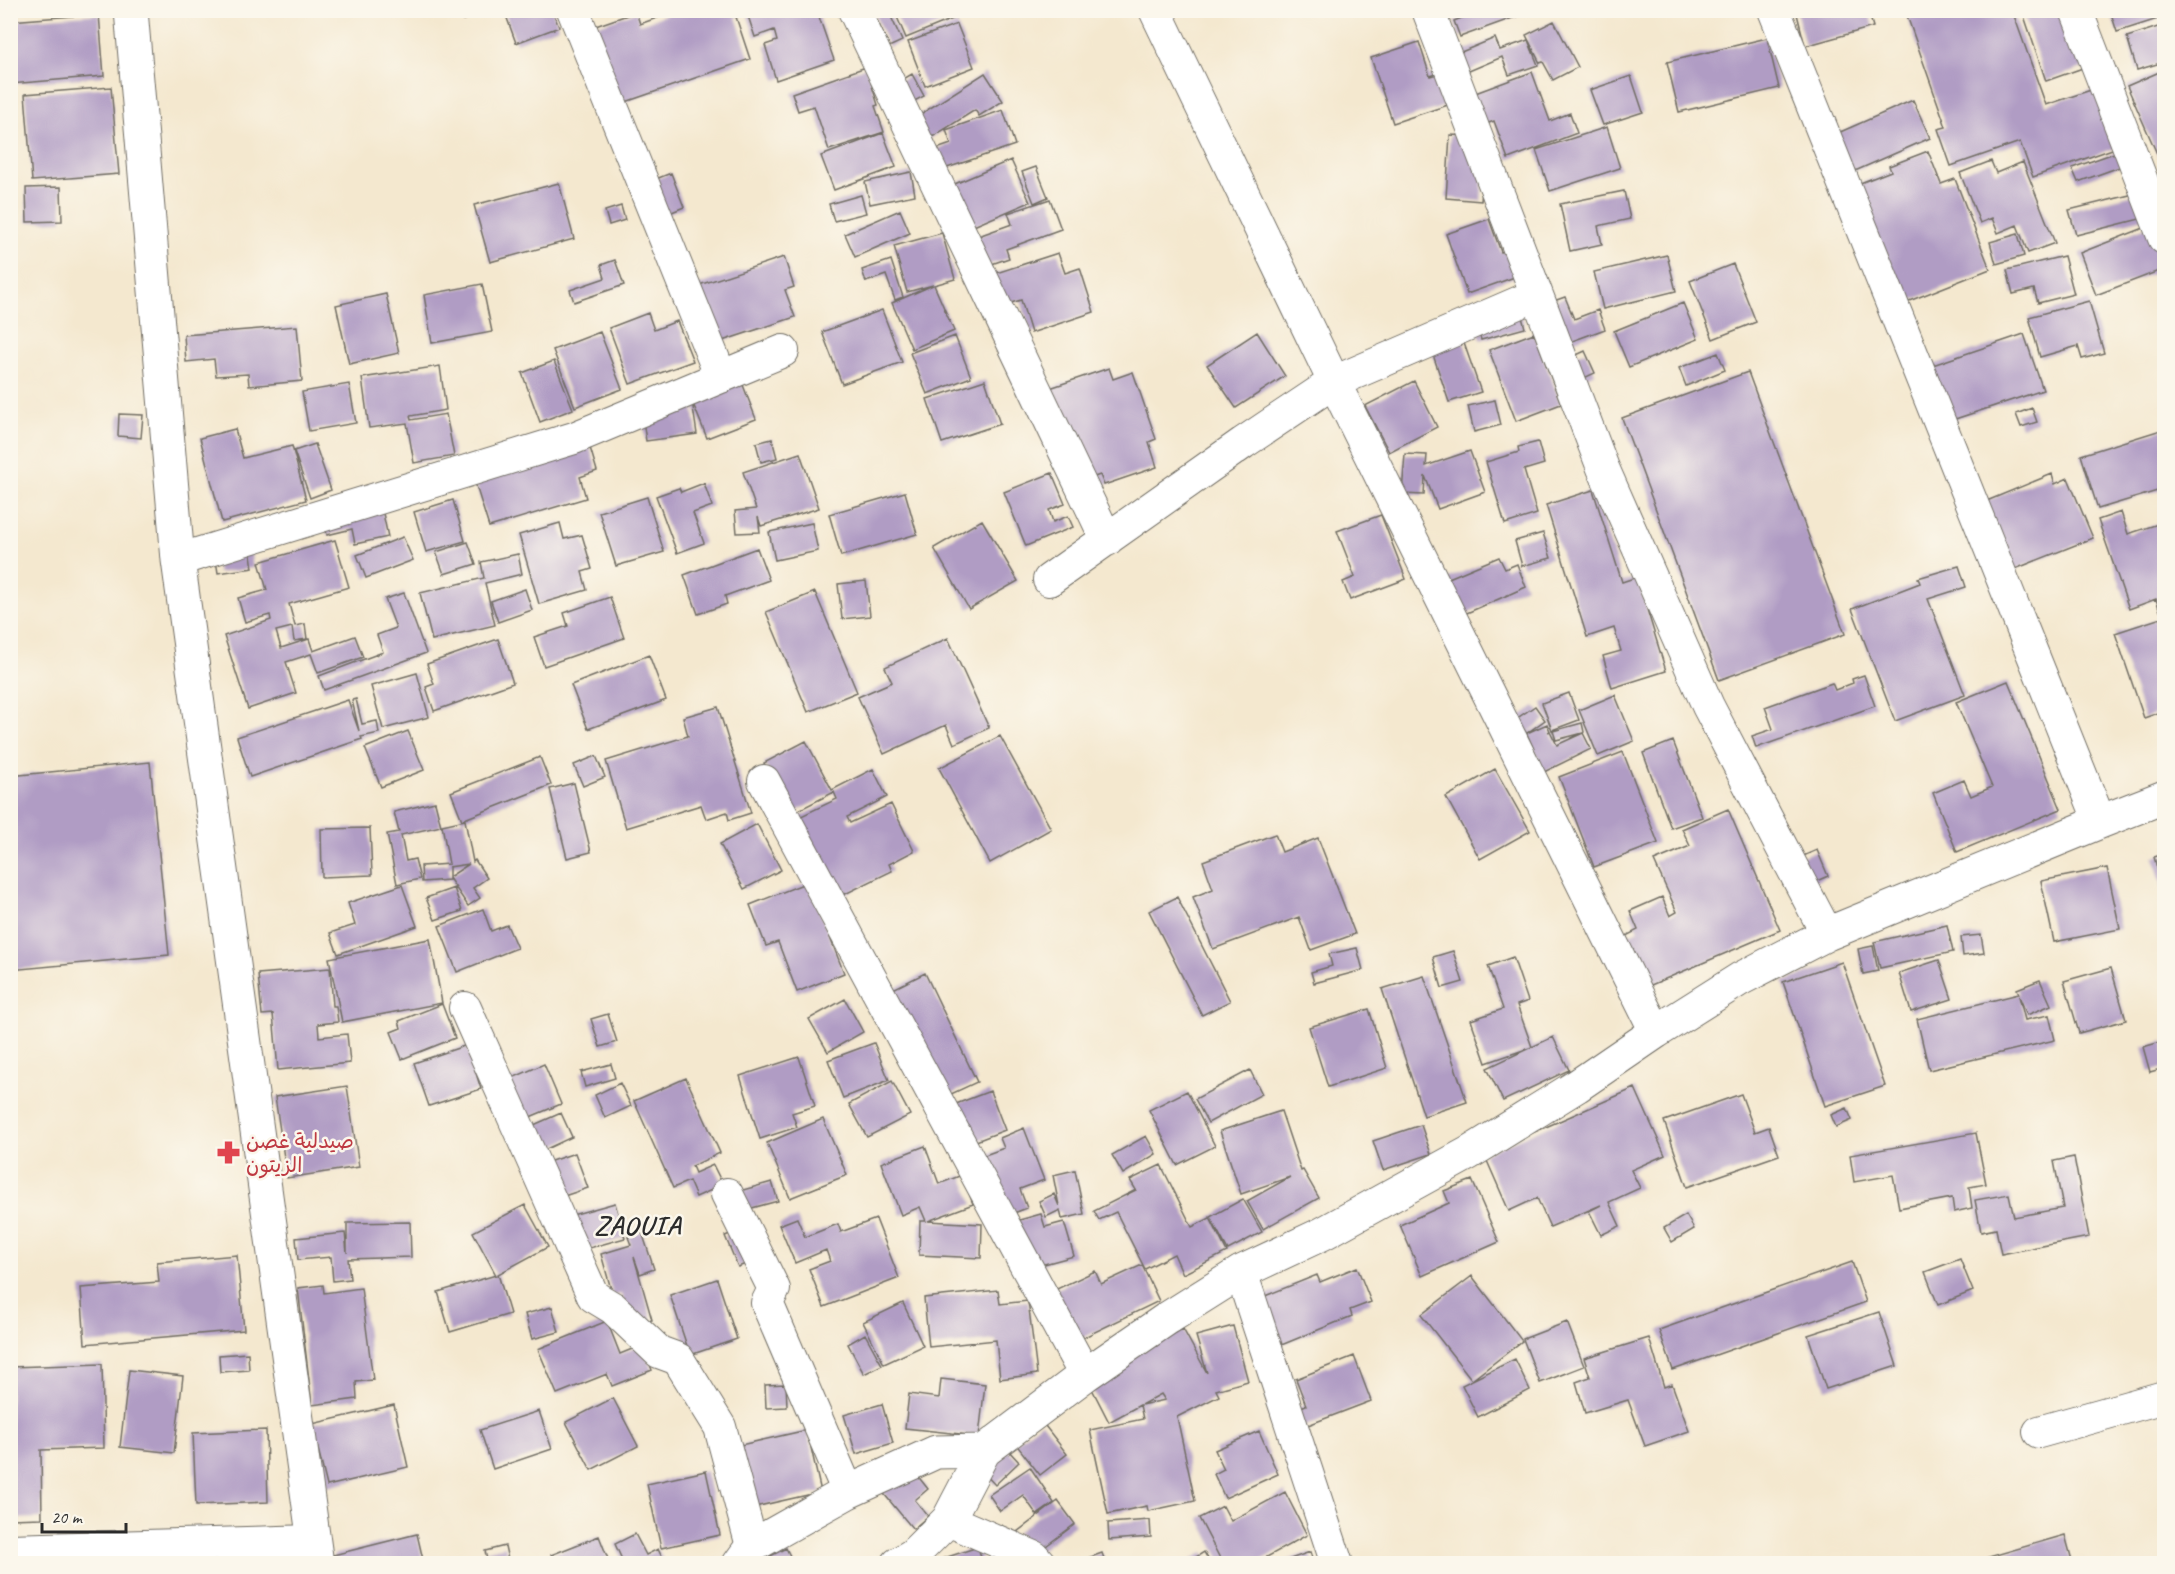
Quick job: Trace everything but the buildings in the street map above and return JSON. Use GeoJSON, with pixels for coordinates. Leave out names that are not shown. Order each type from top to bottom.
{"type":"FeatureCollection","features":[{"type":"Feature","properties":{"kind":"street"},"geometry":{"type":"LineString","coordinates":[[17,1555],[315,1552],[178,560],[131,10]]}},
{"type":"Feature","properties":{"kind":"street"},"geometry":{"type":"LineString","coordinates":[[573,10],[722,377]]}},
{"type":"Feature","properties":{"kind":"street"},"geometry":{"type":"LineString","coordinates":[[854,10],[1107,540]]}},
{"type":"Feature","properties":{"kind":"street"},"geometry":{"type":"LineString","coordinates":[[1155,10],[1334,382],[1656,1032]]}},
{"type":"Feature","properties":{"kind":"street"},"geometry":{"type":"LineString","coordinates":[[1428,10],[1603,468],[1708,706],[1827,934]]}},
{"type":"Feature","properties":{"kind":"street"},"geometry":{"type":"LineString","coordinates":[[1774,10],[2100,822]]}},
{"type":"Feature","properties":{"kind":"street"},"geometry":{"type":"LineString","coordinates":[[2076,10],[2164,238]]}},
{"type":"Feature","properties":{"kind":"street"},"geometry":{"type":"LineString","coordinates":[[1049,580],[1243,443],[1334,382],[1536,295]]}},
{"type":"Feature","properties":{"kind":"street"},"geometry":{"type":"LineString","coordinates":[[178,560],[574,438],[783,351]]}},
{"type":"Feature","properties":{"kind":"street"},"geometry":{"type":"LineString","coordinates":[[764,781],[1085,1375]]}},
{"type":"Feature","properties":{"kind":"street"},"geometry":{"type":"LineString","coordinates":[[898,1563],[913,1555],[948,1520],[984,1451],[1085,1375],[1168,1318],[1241,1272],[1322,1234],[1469,1153],[1577,1086],[1740,978],[1827,934],[2164,797]]}},
{"type":"Feature","properties":{"kind":"street"},"geometry":{"type":"LineString","coordinates":[[465,1008],[593,1296],[613,1308],[659,1352],[678,1359],[720,1427],[745,1555],[848,1492],[936,1452],[984,1451]]}},
{"type":"Feature","properties":{"kind":"street"},"geometry":{"type":"LineString","coordinates":[[727,1194],[774,1289],[767,1303],[848,1492]]}},
{"type":"Feature","properties":{"kind":"street"},"geometry":{"type":"LineString","coordinates":[[1241,1272],[1337,1563]]}},
{"type":"Feature","properties":{"kind":"street"},"geometry":{"type":"LineString","coordinates":[[2039,1432],[2164,1397]]}},
{"type":"Feature","properties":{"kind":"street"},"geometry":{"type":"LineString","coordinates":[[948,1520],[1034,1557],[1040,1563]]}},
{"type":"Feature","properties":{"kind":"place","name":"صيدلية غصن الزيتون"},"geometry":{"type":"Point","coordinates":[228,1153]}},
{"type":"Feature","properties":{"kind":"district","name":"ZAOUIA"},"geometry":{"type":"Point","coordinates":[638,1225]}}]}
